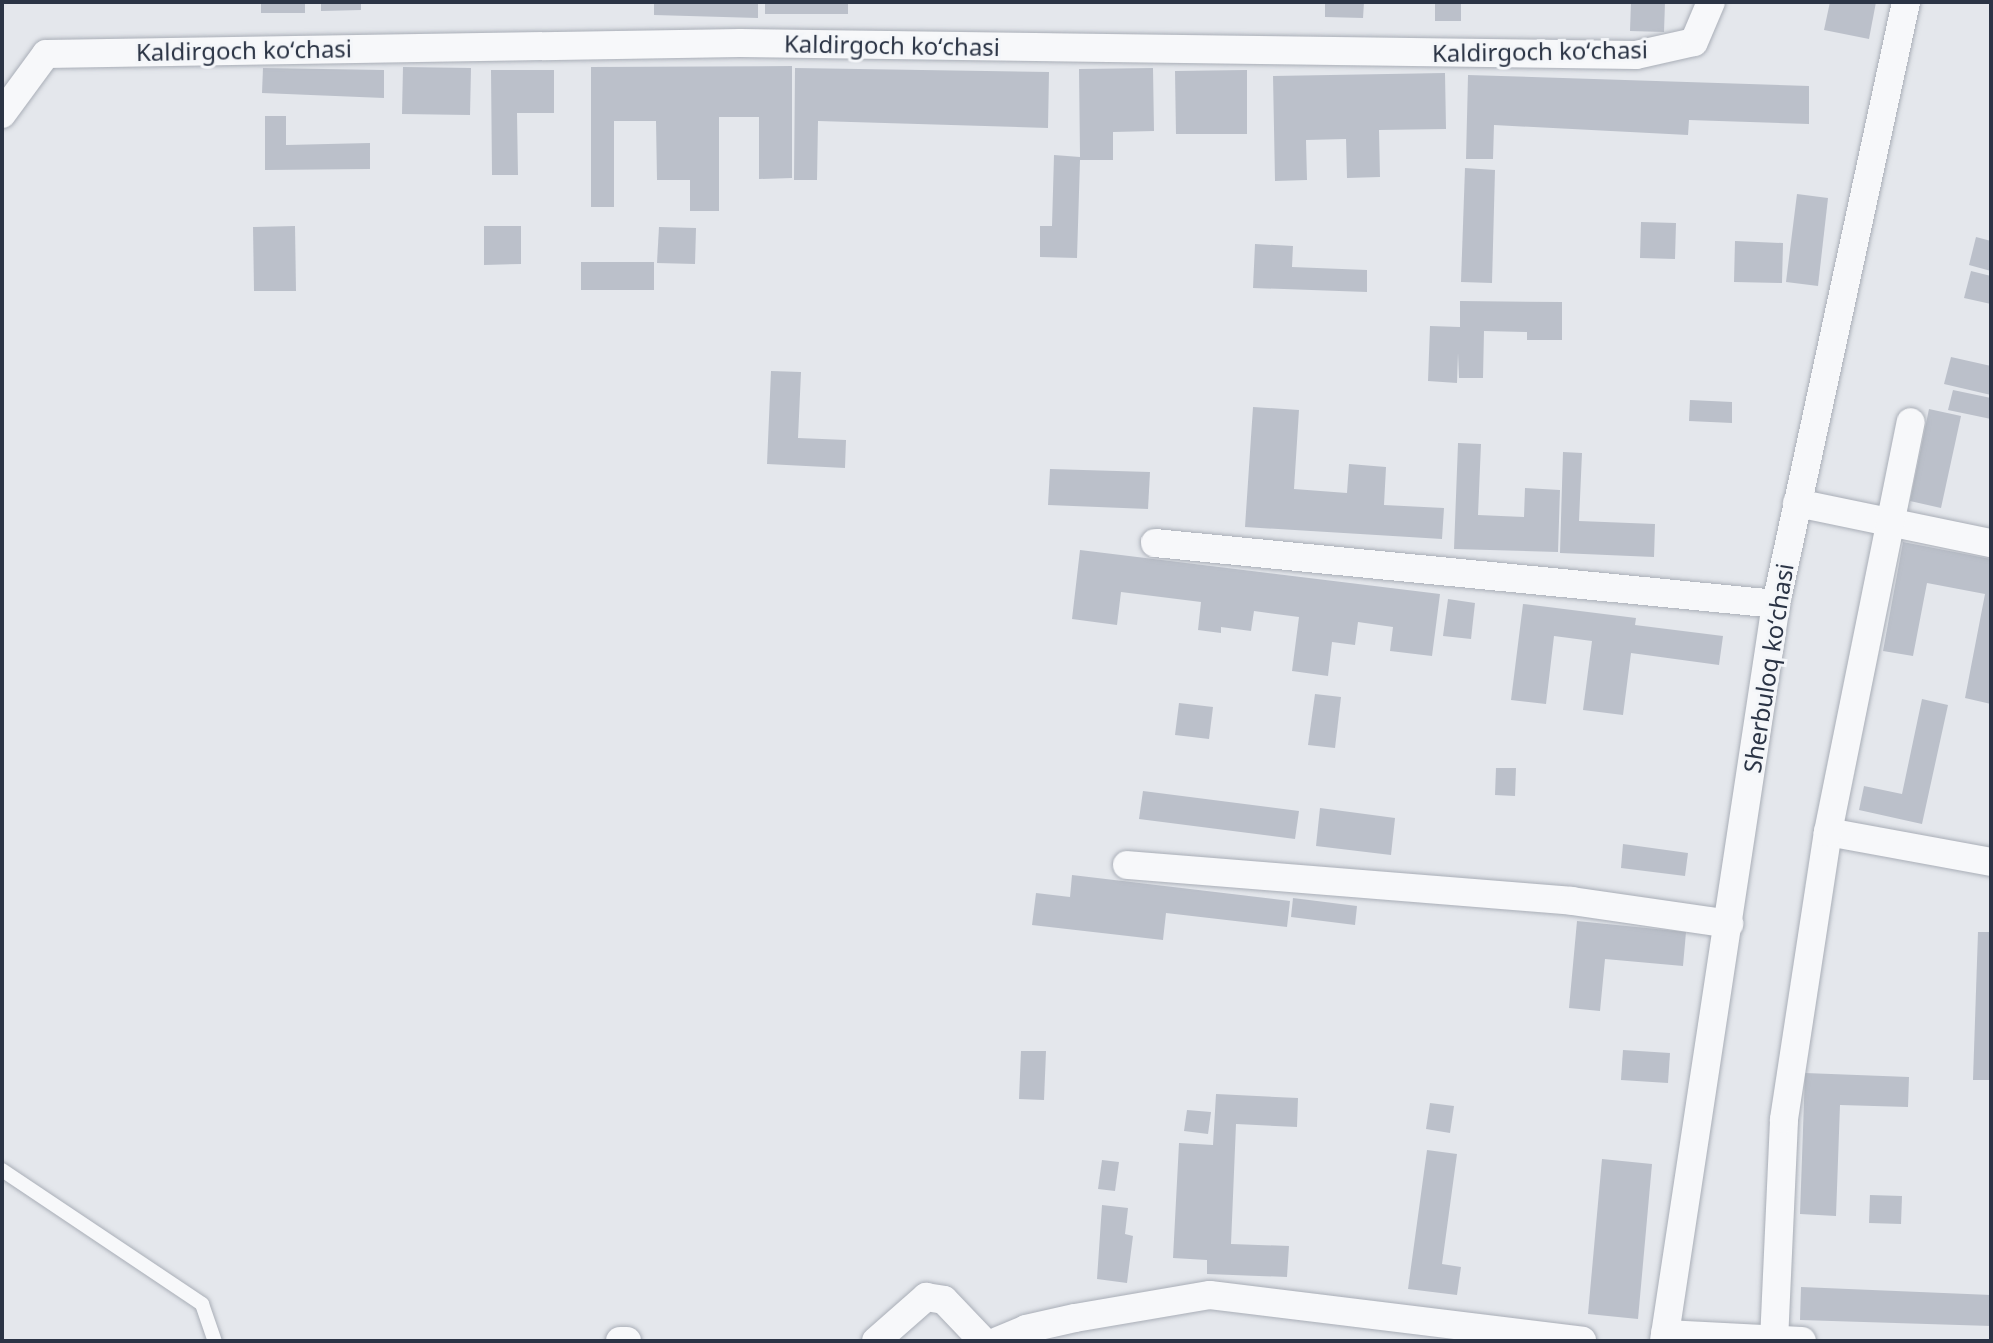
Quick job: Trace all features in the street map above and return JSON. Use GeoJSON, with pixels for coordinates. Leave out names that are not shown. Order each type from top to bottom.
{"type":"FeatureCollection","features":[{"type":"Feature","properties":{"kind":"street","name":"Kaldirgoch koʻchasi"},"geometry":{"type":"LineString","coordinates":[[2,114],[46,54],[740,43],[1636,55],[1694,42],[1711,2]]}},
{"type":"Feature","properties":{"kind":"street","name":"Sherbuloq koʻchasi"},"geometry":{"type":"LineString","coordinates":[[1665,1338],[1776,604],[1906,2]]}},
{"type":"Feature","properties":{"kind":"street"},"geometry":{"type":"LineString","coordinates":[[1665,1338],[1783,1340],[1784,1119],[1828,832],[1911,422]]}},
{"type":"Feature","properties":{"kind":"street"},"geometry":{"type":"LineString","coordinates":[[1797,503],[1991,543]]}},
{"type":"Feature","properties":{"kind":"street"},"geometry":{"type":"LineString","coordinates":[[1155,543],[1776,604]]}},
{"type":"Feature","properties":{"kind":"street"},"geometry":{"type":"LineString","coordinates":[[1828,832],[1991,862]]}},
{"type":"Feature","properties":{"kind":"street"},"geometry":{"type":"LineString","coordinates":[[1127,865],[1572,901],[1729,924]]}},
{"type":"Feature","properties":{"kind":"street"},"geometry":{"type":"LineString","coordinates":[[998,1341],[1026,1329],[1075,1318],[1210,1295],[1582,1341]]}},
{"type":"Feature","properties":{"kind":"street"},"geometry":{"type":"LineString","coordinates":[[876,1341],[926,1297],[944,1300],[983,1341]]}},
{"type":"Feature","properties":{"kind":"street"},"geometry":{"type":"LineString","coordinates":[[620,1341],[627,1341]]}},
{"type":"Feature","properties":{"kind":"lane"},"geometry":{"type":"LineString","coordinates":[[2,1170],[202,1304],[215,1341]]}},
{"type":"Feature","properties":{"kind":"building"},"geometry":{"type":"Polygon","coordinates":[[[261,2],[305,2],[305,13],[261,13],[261,2]]]}},
{"type":"Feature","properties":{"kind":"building"},"geometry":{"type":"Polygon","coordinates":[[[321,2],[361,2],[361,10],[321,11],[321,2]]]}},
{"type":"Feature","properties":{"kind":"building"},"geometry":{"type":"Polygon","coordinates":[[[654,2],[758,2],[758,18],[654,15],[654,2]]]}},
{"type":"Feature","properties":{"kind":"building"},"geometry":{"type":"Polygon","coordinates":[[[765,2],[848,2],[848,14],[765,14],[765,2]]]}},
{"type":"Feature","properties":{"kind":"building"},"geometry":{"type":"Polygon","coordinates":[[[1325,2],[1364,2],[1363,18],[1325,17],[1325,2]]]}},
{"type":"Feature","properties":{"kind":"building"},"geometry":{"type":"Polygon","coordinates":[[[1435,2],[1461,2],[1461,21],[1435,21],[1435,2]]]}},
{"type":"Feature","properties":{"kind":"building"},"geometry":{"type":"Polygon","coordinates":[[[1631,2],[1665,2],[1664,32],[1630,31],[1631,2]]]}},
{"type":"Feature","properties":{"kind":"building"},"geometry":{"type":"Polygon","coordinates":[[[1830,2],[1876,2],[1869,39],[1824,30],[1830,2]]]}},
{"type":"Feature","properties":{"kind":"building"},"geometry":{"type":"Polygon","coordinates":[[[792,66],[792,178],[759,179],[759,117],[719,117],[719,211],[690,211],[690,180],[657,180],[656,121],[614,121],[614,207],[591,207],[591,67],[792,66]]]}},
{"type":"Feature","properties":{"kind":"building"},"geometry":{"type":"Polygon","coordinates":[[[403,67],[471,68],[470,115],[402,114],[403,67]]]}},
{"type":"Feature","properties":{"kind":"building"},"geometry":{"type":"Polygon","coordinates":[[[263,68],[384,70],[384,98],[262,93],[263,68]]]}},
{"type":"Feature","properties":{"kind":"building"},"geometry":{"type":"Polygon","coordinates":[[[795,68],[1049,72],[1048,128],[818,121],[817,180],[794,180],[795,68]]]}},
{"type":"Feature","properties":{"kind":"building"},"geometry":{"type":"Polygon","coordinates":[[[1153,68],[1154,131],[1113,132],[1113,160],[1080,160],[1077,258],[1040,257],[1040,226],[1052,226],[1054,155],[1080,157],[1079,69],[1153,68]]]}},
{"type":"Feature","properties":{"kind":"building"},"geometry":{"type":"Polygon","coordinates":[[[491,70],[554,70],[554,113],[517,113],[518,175],[492,175],[491,70]]]}},
{"type":"Feature","properties":{"kind":"building"},"geometry":{"type":"Polygon","coordinates":[[[1247,70],[1247,134],[1176,134],[1175,71],[1247,70]]]}},
{"type":"Feature","properties":{"kind":"building"},"geometry":{"type":"Polygon","coordinates":[[[1445,73],[1446,129],[1379,130],[1380,177],[1347,178],[1346,139],[1306,140],[1307,180],[1275,181],[1273,76],[1445,73]]]}},
{"type":"Feature","properties":{"kind":"building"},"geometry":{"type":"Polygon","coordinates":[[[1468,75],[1809,86],[1809,124],[1689,120],[1688,135],[1494,125],[1493,159],[1466,159],[1468,75]]]}},
{"type":"Feature","properties":{"kind":"building"},"geometry":{"type":"Polygon","coordinates":[[[265,116],[286,116],[286,145],[370,143],[370,169],[265,170],[265,116]]]}},
{"type":"Feature","properties":{"kind":"building"},"geometry":{"type":"Polygon","coordinates":[[[1465,168],[1495,170],[1492,283],[1461,282],[1465,168]]]}},
{"type":"Feature","properties":{"kind":"building"},"geometry":{"type":"Polygon","coordinates":[[[1797,194],[1828,198],[1818,286],[1786,282],[1797,194]]]}},
{"type":"Feature","properties":{"kind":"building"},"geometry":{"type":"Polygon","coordinates":[[[1641,222],[1676,223],[1675,259],[1640,258],[1641,222]]]}},
{"type":"Feature","properties":{"kind":"building"},"geometry":{"type":"Polygon","coordinates":[[[295,226],[296,291],[254,291],[253,227],[295,226]]]}},
{"type":"Feature","properties":{"kind":"building"},"geometry":{"type":"Polygon","coordinates":[[[484,226],[521,226],[521,264],[484,265],[484,226]]]}},
{"type":"Feature","properties":{"kind":"building"},"geometry":{"type":"Polygon","coordinates":[[[659,227],[696,228],[695,264],[657,263],[659,227]]]}},
{"type":"Feature","properties":{"kind":"building"},"geometry":{"type":"Polygon","coordinates":[[[1976,237],[1991,241],[1991,271],[1969,265],[1976,237]]]}},
{"type":"Feature","properties":{"kind":"building"},"geometry":{"type":"Polygon","coordinates":[[[1735,241],[1783,243],[1782,283],[1734,282],[1735,241]]]}},
{"type":"Feature","properties":{"kind":"building"},"geometry":{"type":"Polygon","coordinates":[[[1255,244],[1293,246],[1292,267],[1367,270],[1367,292],[1253,288],[1255,244]]]}},
{"type":"Feature","properties":{"kind":"building"},"geometry":{"type":"Polygon","coordinates":[[[581,262],[654,262],[654,290],[581,290],[581,262]]]}},
{"type":"Feature","properties":{"kind":"building"},"geometry":{"type":"Polygon","coordinates":[[[1971,271],[1991,276],[1991,304],[1964,298],[1971,271]]]}},
{"type":"Feature","properties":{"kind":"building"},"geometry":{"type":"Polygon","coordinates":[[[1460,301],[1562,302],[1562,340],[1527,340],[1527,332],[1484,331],[1483,378],[1459,378],[1458,353],[1457,383],[1428,381],[1430,326],[1460,327],[1460,301]]]}},
{"type":"Feature","properties":{"kind":"building"},"geometry":{"type":"Polygon","coordinates":[[[1951,357],[1991,366],[1991,395],[1944,384],[1951,357]]]}},
{"type":"Feature","properties":{"kind":"building"},"geometry":{"type":"Polygon","coordinates":[[[771,371],[801,372],[798,438],[846,440],[845,468],[767,464],[771,371]]]}},
{"type":"Feature","properties":{"kind":"building"},"geometry":{"type":"Polygon","coordinates":[[[1953,390],[1991,398],[1991,419],[1948,410],[1953,390]]]}},
{"type":"Feature","properties":{"kind":"building"},"geometry":{"type":"Polygon","coordinates":[[[1690,400],[1732,402],[1732,423],[1689,421],[1690,400]]]}},
{"type":"Feature","properties":{"kind":"building"},"geometry":{"type":"Polygon","coordinates":[[[1253,407],[1299,410],[1294,489],[1347,493],[1349,464],[1386,467],[1384,505],[1444,508],[1442,539],[1245,527],[1253,407]]]}},
{"type":"Feature","properties":{"kind":"building"},"geometry":{"type":"Polygon","coordinates":[[[1929,409],[1961,416],[1941,508],[1910,501],[1929,409]]]}},
{"type":"Feature","properties":{"kind":"building"},"geometry":{"type":"Polygon","coordinates":[[[1458,443],[1481,444],[1478,515],[1524,517],[1525,488],[1560,490],[1558,552],[1454,549],[1458,443]]]}},
{"type":"Feature","properties":{"kind":"building"},"geometry":{"type":"Polygon","coordinates":[[[1563,452],[1582,453],[1579,521],[1655,524],[1654,557],[1560,553],[1563,452]]]}},
{"type":"Feature","properties":{"kind":"building"},"geometry":{"type":"Polygon","coordinates":[[[1050,469],[1150,472],[1148,509],[1048,505],[1050,469]]]}},
{"type":"Feature","properties":{"kind":"building"},"geometry":{"type":"Polygon","coordinates":[[[1903,542],[1991,559],[1991,704],[1965,698],[1985,594],[1927,583],[1913,656],[1883,651],[1903,542]]]}},
{"type":"Feature","properties":{"kind":"building"},"geometry":{"type":"Polygon","coordinates":[[[1080,550],[1440,594],[1432,656],[1390,651],[1393,627],[1358,622],[1355,645],[1332,642],[1328,676],[1292,671],[1299,617],[1254,611],[1251,631],[1221,627],[1221,633],[1198,630],[1201,602],[1121,592],[1117,625],[1072,619],[1080,550]]]}},
{"type":"Feature","properties":{"kind":"building"},"geometry":{"type":"Polygon","coordinates":[[[1448,599],[1475,603],[1471,639],[1443,636],[1448,599]]]}},
{"type":"Feature","properties":{"kind":"building"},"geometry":{"type":"Polygon","coordinates":[[[1523,604],[1636,618],[1635,625],[1723,636],[1719,665],[1631,653],[1623,715],[1583,710],[1592,641],[1554,636],[1546,704],[1511,700],[1523,604]]]}},
{"type":"Feature","properties":{"kind":"building"},"geometry":{"type":"Polygon","coordinates":[[[1315,694],[1341,697],[1335,748],[1308,745],[1315,694]]]}},
{"type":"Feature","properties":{"kind":"building"},"geometry":{"type":"Polygon","coordinates":[[[1922,699],[1948,705],[1922,824],[1859,810],[1864,786],[1902,794],[1922,699]]]}},
{"type":"Feature","properties":{"kind":"building"},"geometry":{"type":"Polygon","coordinates":[[[1179,703],[1213,707],[1209,739],[1175,735],[1179,703]]]}},
{"type":"Feature","properties":{"kind":"building"},"geometry":{"type":"Polygon","coordinates":[[[1496,768],[1516,768],[1515,796],[1495,795],[1496,768]]]}},
{"type":"Feature","properties":{"kind":"building"},"geometry":{"type":"Polygon","coordinates":[[[1143,791],[1299,811],[1295,839],[1139,819],[1143,791]]]}},
{"type":"Feature","properties":{"kind":"building"},"geometry":{"type":"Polygon","coordinates":[[[1320,808],[1395,818],[1391,855],[1316,846],[1320,808]]]}},
{"type":"Feature","properties":{"kind":"building"},"geometry":{"type":"Polygon","coordinates":[[[1623,844],[1688,853],[1685,876],[1621,868],[1623,844]]]}},
{"type":"Feature","properties":{"kind":"building"},"geometry":{"type":"Polygon","coordinates":[[[1072,875],[1290,901],[1287,927],[1166,913],[1163,940],[1032,925],[1036,893],[1070,897],[1072,875]]]}},
{"type":"Feature","properties":{"kind":"building"},"geometry":{"type":"Polygon","coordinates":[[[1293,898],[1357,906],[1355,925],[1291,917],[1293,898]]]}},
{"type":"Feature","properties":{"kind":"building"},"geometry":{"type":"Polygon","coordinates":[[[1577,921],[1686,932],[1683,966],[1605,959],[1600,1011],[1569,1008],[1577,921]]]}},
{"type":"Feature","properties":{"kind":"building"},"geometry":{"type":"Polygon","coordinates":[[[1978,932],[1991,932],[1991,1080],[1973,1080],[1978,932]]]}},
{"type":"Feature","properties":{"kind":"building"},"geometry":{"type":"Polygon","coordinates":[[[1623,1050],[1670,1053],[1668,1083],[1621,1080],[1623,1050]]]}},
{"type":"Feature","properties":{"kind":"building"},"geometry":{"type":"Polygon","coordinates":[[[1021,1051],[1046,1051],[1044,1100],[1019,1099],[1021,1051]]]}},
{"type":"Feature","properties":{"kind":"building"},"geometry":{"type":"Polygon","coordinates":[[[1805,1073],[1909,1077],[1908,1107],[1840,1105],[1836,1216],[1800,1214],[1805,1073]]]}},
{"type":"Feature","properties":{"kind":"building"},"geometry":{"type":"Polygon","coordinates":[[[1216,1094],[1298,1098],[1297,1127],[1236,1124],[1231,1244],[1289,1246],[1287,1277],[1207,1274],[1207,1260],[1173,1258],[1179,1143],[1213,1145],[1216,1094]]]}},
{"type":"Feature","properties":{"kind":"building"},"geometry":{"type":"Polygon","coordinates":[[[1430,1103],[1454,1106],[1450,1133],[1426,1129],[1430,1103]]]}},
{"type":"Feature","properties":{"kind":"building"},"geometry":{"type":"Polygon","coordinates":[[[1187,1110],[1211,1112],[1208,1134],[1184,1131],[1187,1110]]]}},
{"type":"Feature","properties":{"kind":"building"},"geometry":{"type":"Polygon","coordinates":[[[1427,1150],[1457,1154],[1442,1264],[1461,1267],[1457,1295],[1408,1289],[1427,1150]]]}},
{"type":"Feature","properties":{"kind":"building"},"geometry":{"type":"Polygon","coordinates":[[[1602,1159],[1652,1164],[1638,1319],[1588,1314],[1602,1159]]]}},
{"type":"Feature","properties":{"kind":"building"},"geometry":{"type":"Polygon","coordinates":[[[1102,1160],[1119,1162],[1115,1191],[1098,1189],[1102,1160]]]}},
{"type":"Feature","properties":{"kind":"building"},"geometry":{"type":"Polygon","coordinates":[[[1870,1195],[1902,1196],[1901,1224],[1869,1223],[1870,1195]]]}},
{"type":"Feature","properties":{"kind":"building"},"geometry":{"type":"Polygon","coordinates":[[[1102,1205],[1128,1208],[1125,1234],[1133,1236],[1127,1283],[1097,1279],[1102,1205]]]}},
{"type":"Feature","properties":{"kind":"building"},"geometry":{"type":"Polygon","coordinates":[[[1801,1287],[1991,1295],[1991,1326],[1800,1320],[1801,1287]]]}}]}
